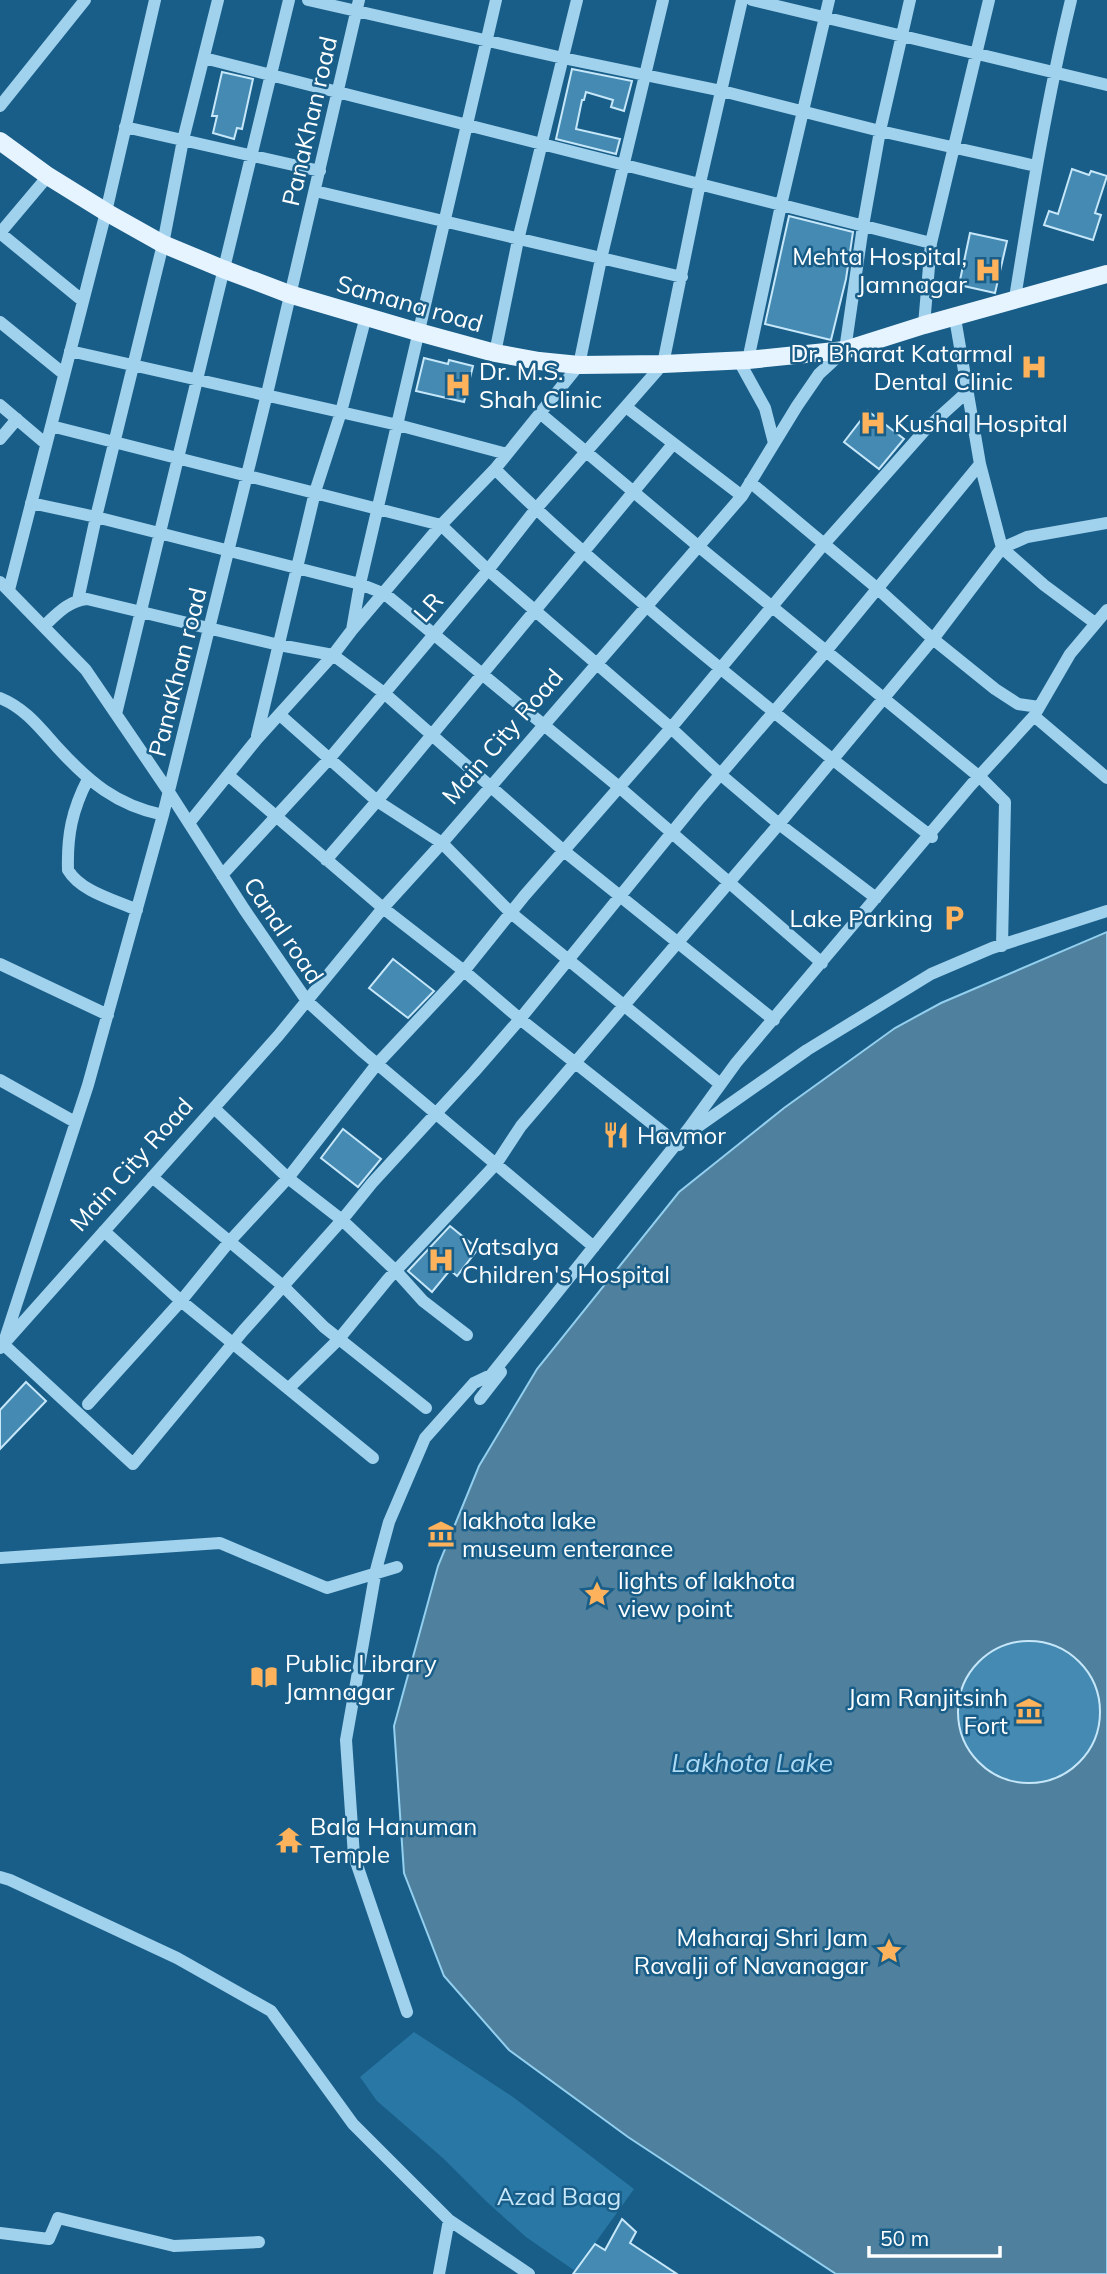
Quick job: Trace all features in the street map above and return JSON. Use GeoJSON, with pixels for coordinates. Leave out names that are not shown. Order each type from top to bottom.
{"type":"FeatureCollection","features":[{"type":"Feature","properties":{"kind":"main road","name":"Samana road"},"geometry":{"type":"LineString","coordinates":[[0,141],[48,176],[163,244],[289,294],[495,353],[579,365],[744,360],[845,350]]}},
{"type":"Feature","properties":{"kind":"main road","name":"Main City Road"},"geometry":{"type":"LineString","coordinates":[[845,350],[1015,298],[1107,274]]}},
{"type":"Feature","properties":{"kind":"street"},"geometry":{"type":"LineString","coordinates":[[0,106],[85,0]]}},
{"type":"Feature","properties":{"kind":"street"},"geometry":{"type":"LineString","coordinates":[[4,586],[47,444],[106,212],[155,0]]}},
{"type":"Feature","properties":{"kind":"street"},"geometry":{"type":"LineString","coordinates":[[78,600],[163,244],[183,140],[218,0]]}},
{"type":"Feature","properties":{"kind":"street"},"geometry":{"type":"LineString","coordinates":[[116,715],[139,611],[289,0]]}},
{"type":"Feature","properties":{"kind":"street"},"geometry":{"type":"LineString","coordinates":[[309,0],[357,5],[486,41],[645,73],[1036,166]]}},
{"type":"Feature","properties":{"kind":"street"},"geometry":{"type":"LineString","coordinates":[[352,630],[360,584],[496,0]]}},
{"type":"Feature","properties":{"kind":"street"},"geometry":{"type":"LineString","coordinates":[[495,353],[518,240],[577,0]]}},
{"type":"Feature","properties":{"kind":"street"},"geometry":{"type":"LineString","coordinates":[[189,823],[257,738],[334,655],[352,630],[442,525],[495,470],[579,365],[601,259],[663,0]]}},
{"type":"Feature","properties":{"kind":"street"},"geometry":{"type":"LineString","coordinates":[[663,364],[700,183],[742,0]]}},
{"type":"Feature","properties":{"kind":"street"},"geometry":{"type":"LineString","coordinates":[[752,0],[1107,85]]}},
{"type":"Feature","properties":{"kind":"street"},"geometry":{"type":"LineString","coordinates":[[774,443],[765,408],[744,360],[829,0]]}},
{"type":"Feature","properties":{"kind":"street"},"geometry":{"type":"LineString","coordinates":[[845,350],[880,131],[910,0]]}},
{"type":"Feature","properties":{"kind":"street"},"geometry":{"type":"LineString","coordinates":[[924,325],[932,243],[989,0]]}},
{"type":"Feature","properties":{"kind":"street"},"geometry":{"type":"LineString","coordinates":[[1015,298],[1036,166],[1071,0]]}},
{"type":"Feature","properties":{"kind":"street","name":"PanaKhan road"},"geometry":{"type":"LineString","coordinates":[[2,1346],[88,1085],[163,816],[267,394],[357,5]]}},
{"type":"Feature","properties":{"kind":"street"},"geometry":{"type":"LineString","coordinates":[[204,58],[932,243]]}},
{"type":"Feature","properties":{"kind":"street"},"geometry":{"type":"LineString","coordinates":[[125,127],[320,171]]}},
{"type":"Feature","properties":{"kind":"street"},"geometry":{"type":"LineString","coordinates":[[48,176],[0,233],[83,301]]}},
{"type":"Feature","properties":{"kind":"street"},"geometry":{"type":"LineString","coordinates":[[315,191],[682,277]]}},
{"type":"Feature","properties":{"kind":"street"},"geometry":{"type":"LineString","coordinates":[[257,738],[315,492],[341,412],[366,317]]}},
{"type":"Feature","properties":{"kind":"street"},"geometry":{"type":"LineString","coordinates":[[955,318],[980,464],[1002,548],[1044,585],[1095,623]]}},
{"type":"Feature","properties":{"kind":"street"},"geometry":{"type":"LineString","coordinates":[[0,322],[64,374]]}},
{"type":"Feature","properties":{"kind":"street","name":"Main City Road"},"geometry":{"type":"LineString","coordinates":[[2,1346],[214,1108],[383,908],[742,496],[819,374],[845,350]]}},
{"type":"Feature","properties":{"kind":"street"},"geometry":{"type":"LineString","coordinates":[[70,351],[267,394],[506,454]]}},
{"type":"Feature","properties":{"kind":"street","name":"LR"},"geometry":{"type":"LineString","coordinates":[[222,875],[330,758],[536,510],[663,364]]}},
{"type":"Feature","properties":{"kind":"street"},"geometry":{"type":"LineString","coordinates":[[88,1404],[288,1178],[377,1064],[464,971],[722,669],[824,544],[926,429],[967,392]]}},
{"type":"Feature","properties":{"kind":"street"},"geometry":{"type":"LineString","coordinates":[[0,405],[47,444]]}},
{"type":"Feature","properties":{"kind":"street"},"geometry":{"type":"LineString","coordinates":[[626,407],[742,496]]}},
{"type":"Feature","properties":{"kind":"street"},"geometry":{"type":"LineString","coordinates":[[541,414],[980,778],[1005,802],[1002,946]]}},
{"type":"Feature","properties":{"kind":"street"},"geometry":{"type":"LineString","coordinates":[[0,439],[17,419]]}},
{"type":"Feature","properties":{"kind":"street"},"geometry":{"type":"LineString","coordinates":[[51,426],[442,525],[488,570],[671,728],[720,774],[779,824],[876,898]]}},
{"type":"Feature","properties":{"kind":"street"},"geometry":{"type":"LineString","coordinates":[[326,860],[673,444]]}},
{"type":"Feature","properties":{"kind":"street"},"geometry":{"type":"LineString","coordinates":[[2,1346],[133,1464],[372,1183],[520,1019],[720,774],[878,589],[980,464]]}},
{"type":"Feature","properties":{"kind":"street"},"geometry":{"type":"LineString","coordinates":[[495,470],[536,510],[773,713],[931,836]]}},
{"type":"Feature","properties":{"kind":"street"},"geometry":{"type":"LineString","coordinates":[[750,482],[878,589],[933,639],[1008,699],[1036,711],[1107,778]]}},
{"type":"Feature","properties":{"kind":"street"},"geometry":{"type":"LineString","coordinates":[[31,503],[360,584],[384,594],[619,787],[821,963]]}},
{"type":"Feature","properties":{"kind":"street"},"geometry":{"type":"LineString","coordinates":[[289,1388],[338,1340],[396,1271],[496,1164],[522,1126],[933,639],[1002,548],[1027,537],[1107,523]]}},
{"type":"Feature","properties":{"kind":"street","name":"Canal road"},"geometry":{"type":"LineString","coordinates":[[4,586],[86,670],[307,1001],[377,1064],[594,1247]]}},
{"type":"Feature","properties":{"kind":"street"},"geometry":{"type":"LineString","coordinates":[[44,626],[69,604],[87,599],[279,645],[334,655],[384,693],[564,851],[774,1020]]}},
{"type":"Feature","properties":{"kind":"street"},"geometry":{"type":"LineString","coordinates":[[407,2012],[354,1856],[346,1740],[376,1574],[389,1522],[425,1438],[474,1384],[491,1375],[678,1144],[720,1084],[1036,711],[1070,654],[1107,610]]}},
{"type":"Feature","properties":{"kind":"street"},"geometry":{"type":"LineString","coordinates":[[0,698],[32,719],[88,779],[125,804],[163,816]]}},
{"type":"Feature","properties":{"kind":"street"},"geometry":{"type":"LineString","coordinates":[[280,715],[377,801],[442,843],[511,913],[720,1084]]}},
{"type":"Feature","properties":{"kind":"street"},"geometry":{"type":"LineString","coordinates":[[228,775],[383,908],[678,1144]]}},
{"type":"Feature","properties":{"kind":"street"},"geometry":{"type":"LineString","coordinates":[[88,779],[73,811],[68,870],[72,876],[99,894],[137,910]]}},
{"type":"Feature","properties":{"kind":"street"},"geometry":{"type":"LineString","coordinates":[[678,1144],[690,1132],[807,1050],[931,974],[1002,946],[1107,911]]}},
{"type":"Feature","properties":{"kind":"street"},"geometry":{"type":"LineString","coordinates":[[0,964],[108,1014]]}},
{"type":"Feature","properties":{"kind":"street"},"geometry":{"type":"LineString","coordinates":[[0,1080],[75,1122]]}},
{"type":"Feature","properties":{"kind":"street"},"geometry":{"type":"LineString","coordinates":[[214,1108],[288,1178],[342,1220],[396,1271],[423,1301],[467,1335]]}},
{"type":"Feature","properties":{"kind":"street"},"geometry":{"type":"LineString","coordinates":[[152,1177],[283,1286],[338,1340],[426,1408]]}},
{"type":"Feature","properties":{"kind":"street"},"geometry":{"type":"LineString","coordinates":[[104,1231],[181,1301],[373,1458]]}},
{"type":"Feature","properties":{"kind":"street"},"geometry":{"type":"LineString","coordinates":[[481,1399],[594,1247]]}},
{"type":"Feature","properties":{"kind":"street"},"geometry":{"type":"LineString","coordinates":[[0,1558],[220,1543],[327,1588],[397,1567]]}},
{"type":"Feature","properties":{"kind":"street"},"geometry":{"type":"LineString","coordinates":[[0,1877],[177,1958],[271,2011],[353,2124],[449,2220],[529,2274]]}},
{"type":"Feature","properties":{"kind":"street"},"geometry":{"type":"LineString","coordinates":[[0,2233],[49,2239],[58,2218],[174,2246],[259,2242]]}},
{"type":"Feature","properties":{"kind":"street"},"geometry":{"type":"LineString","coordinates":[[439,2274],[449,2220]]}},
{"type":"Feature","properties":{"kind":"green space","name":"Azad Baag"},"geometry":{"type":"Polygon","coordinates":[[[414,2032],[513,2097],[634,2189],[575,2271],[526,2237],[487,2202],[444,2159],[377,2101],[360,2077],[414,2032]]]}},
{"type":"Feature","properties":{"kind":"water","name":"Lakhota Lake"},"geometry":{"type":"Polygon","coordinates":[[[1107,932],[1107,2274],[836,2274],[628,2137],[509,2050],[444,1976],[404,1873],[394,1726],[438,1566],[479,1466],[537,1369],[679,1192],[784,1108],[895,1028],[941,1003],[1107,932]]]}},
{"type":"Feature","properties":{"kind":"building"},"geometry":{"type":"Polygon","coordinates":[[[572,69],[632,81],[624,111],[611,107],[613,100],[586,92],[582,100],[576,129],[620,139],[616,154],[556,139],[572,69]]]}},
{"type":"Feature","properties":{"kind":"building"},"geometry":{"type":"Polygon","coordinates":[[[222,72],[253,79],[242,129],[237,128],[234,139],[213,133],[217,116],[212,116],[222,72]]]}},
{"type":"Feature","properties":{"kind":"building"},"geometry":{"type":"Polygon","coordinates":[[[1072,169],[1089,175],[1091,171],[1107,176],[1095,213],[1101,215],[1093,240],[1044,225],[1049,211],[1058,214],[1072,169]]]}},
{"type":"Feature","properties":{"kind":"building"},"geometry":{"type":"Polygon","coordinates":[[[789,216],[853,232],[846,279],[831,340],[765,324],[789,216]]]}},
{"type":"Feature","properties":{"kind":"building"},"geometry":{"type":"Polygon","coordinates":[[[970,233],[1007,241],[995,293],[959,285],[970,233]]]}},
{"type":"Feature","properties":{"kind":"building"},"geometry":{"type":"Polygon","coordinates":[[[424,358],[473,366],[464,402],[416,391],[424,358]]]}},
{"type":"Feature","properties":{"kind":"building"},"geometry":{"type":"Polygon","coordinates":[[[868,411],[904,439],[879,469],[844,442],[868,411]]]}},
{"type":"Feature","properties":{"kind":"building"},"geometry":{"type":"Polygon","coordinates":[[[393,959],[434,991],[408,1018],[369,988],[393,959]]]}},
{"type":"Feature","properties":{"kind":"building"},"geometry":{"type":"Polygon","coordinates":[[[343,1129],[381,1159],[358,1187],[321,1158],[343,1129]]]}},
{"type":"Feature","properties":{"kind":"building"},"geometry":{"type":"Polygon","coordinates":[[[450,1226],[478,1249],[457,1276],[450,1270],[432,1292],[408,1271],[450,1226]]]}},
{"type":"Feature","properties":{"kind":"building"},"geometry":{"type":"Polygon","coordinates":[[[26,1382],[46,1401],[0,1449],[0,1410],[26,1382]]]}},
{"type":"Feature","properties":{"kind":"building","name":"Jam Ranjitsinh Fort"},"geometry":{"type":"Polygon","coordinates":[[[1029,1641],[1056,1646],[1079,1662],[1095,1685],[1100,1712],[1095,1739],[1079,1762],[1056,1778],[1029,1783],[1002,1778],[979,1762],[963,1739],[958,1712],[963,1685],[979,1662],[1002,1646],[1029,1641]]]}},
{"type":"Feature","properties":{"kind":"building"},"geometry":{"type":"Polygon","coordinates":[[[622,2219],[636,2232],[630,2243],[677,2274],[573,2274],[595,2244],[605,2250],[622,2219]]]}},
{"type":"Feature","properties":{"kind":"place","name":"Mehta Hospital, Jamnagar"},"geometry":{"type":"Point","coordinates":[988,270]}},
{"type":"Feature","properties":{"kind":"place","name":"Dr. Bharat Katarmal Dental Clinic"},"geometry":{"type":"Point","coordinates":[1034,367]}},
{"type":"Feature","properties":{"kind":"place","name":"Dr. M.S. Shah Clinic"},"geometry":{"type":"Point","coordinates":[458,385]}},
{"type":"Feature","properties":{"kind":"place","name":"Kushal Hospital"},"geometry":{"type":"Point","coordinates":[873,423]}},
{"type":"Feature","properties":{"kind":"place","name":"Lake Parking"},"geometry":{"type":"Point","coordinates":[954,918]}},
{"type":"Feature","properties":{"kind":"place","name":"Havmor"},"geometry":{"type":"Point","coordinates":[616,1135]}},
{"type":"Feature","properties":{"kind":"place","name":"Vatsalya Children's Hospital"},"geometry":{"type":"Point","coordinates":[441,1260]}},
{"type":"Feature","properties":{"kind":"place","name":"lakhota lake museum enterance"},"geometry":{"type":"Point","coordinates":[441,1534]}},
{"type":"Feature","properties":{"kind":"place","name":"lights of lakhota view point"},"geometry":{"type":"Point","coordinates":[597,1594]}},
{"type":"Feature","properties":{"kind":"place","name":"Public Library Jamnagar"},"geometry":{"type":"Point","coordinates":[264,1677]}},
{"type":"Feature","properties":{"kind":"place","name":"Jam Ranjitsinh Fort"},"geometry":{"type":"Point","coordinates":[1029,1711]}},
{"type":"Feature","properties":{"kind":"place","name":"Bala Hanuman Temple"},"geometry":{"type":"Point","coordinates":[289,1840]}},
{"type":"Feature","properties":{"kind":"place","name":"Maharaj Shri Jam Ravalji of Navanagar"},"geometry":{"type":"Point","coordinates":[889,1951]}}]}
